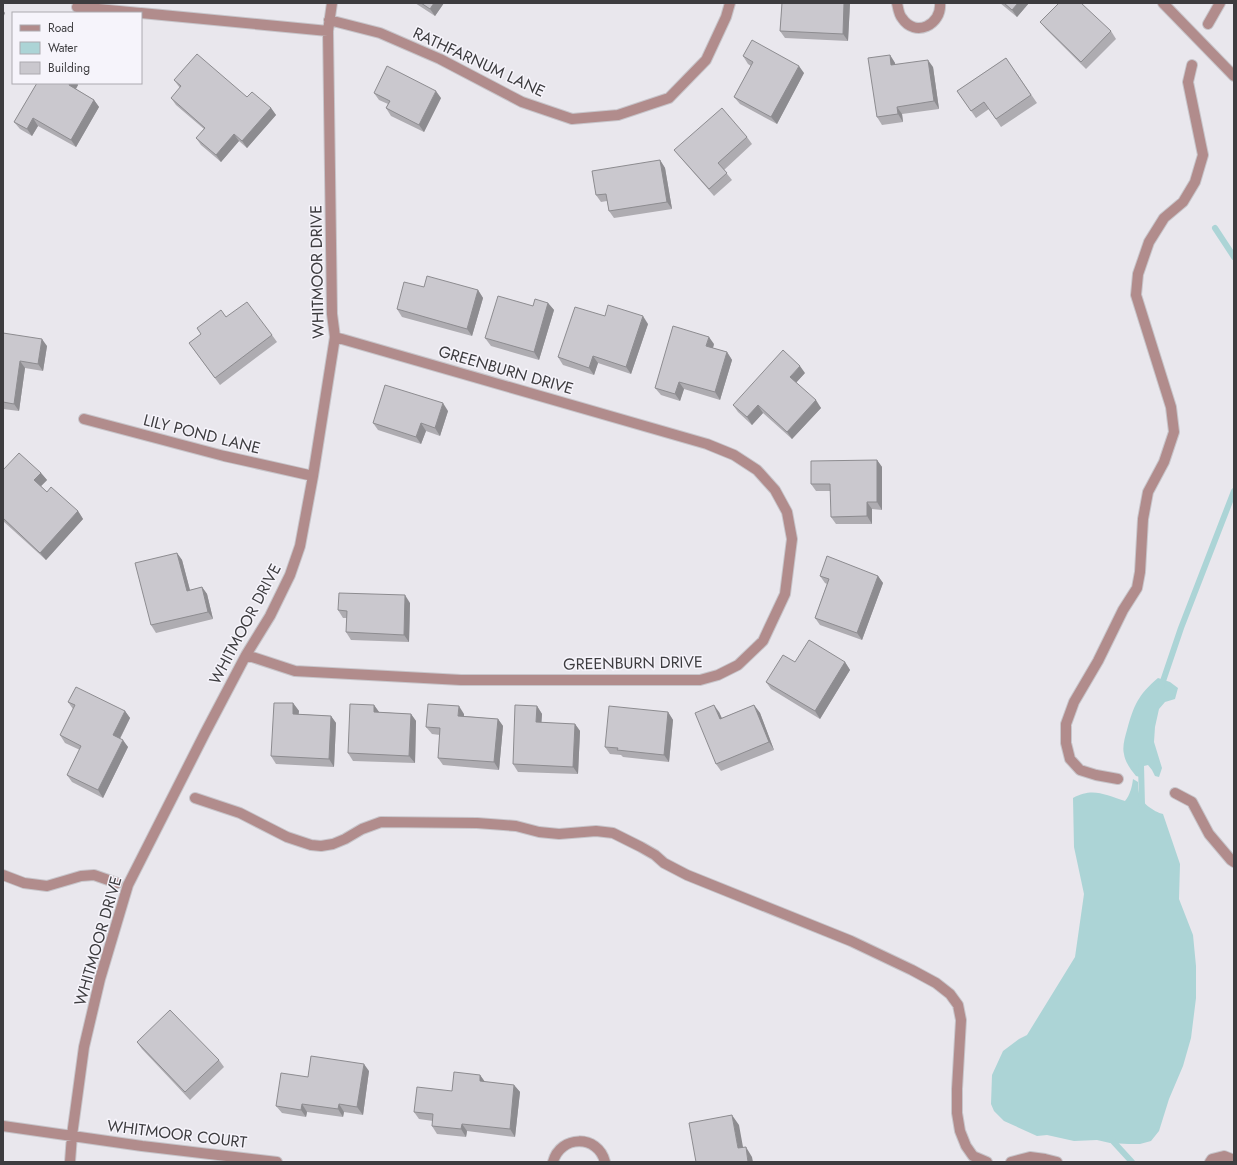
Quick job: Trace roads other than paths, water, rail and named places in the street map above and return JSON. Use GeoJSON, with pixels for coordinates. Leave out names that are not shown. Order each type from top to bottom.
{"type":"FeatureCollection","features":[{"type":"Feature","properties":{"kind":"street","name":"WHITMOOR DRIVE"},"geometry":{"type":"LineString","coordinates":[[70,1162],[72,1135],[84,1047],[100,979],[128,885],[204,733],[246,655],[270,616],[290,575],[300,546],[335,337],[332,306],[328,25],[332,3]]}},
{"type":"Feature","properties":{"kind":"street","name":"RATHFARNUM LANE"},"geometry":{"type":"LineString","coordinates":[[142,13],[328,25],[380,33],[440,59],[522,102],[572,119],[618,115],[669,98],[706,60],[726,17],[730,3]]}},
{"type":"Feature","properties":{"kind":"street"},"geometry":{"type":"LineString","coordinates":[[897,3],[901,18],[910,26],[916,28],[923,28],[930,25],[936,19],[940,3]]}},
{"type":"Feature","properties":{"kind":"street"},"geometry":{"type":"LineString","coordinates":[[1163,3],[1234,76]]}},
{"type":"Feature","properties":{"kind":"street"},"geometry":{"type":"LineString","coordinates":[[1208,24],[1220,3]]}},
{"type":"Feature","properties":{"kind":"street","name":"RATHFARNUM LANE"},"geometry":{"type":"LineString","coordinates":[[78,7],[130,12]]}},
{"type":"Feature","properties":{"kind":"street"},"geometry":{"type":"LineString","coordinates":[[1118,779],[1080,770],[1070,759],[1066,743],[1066,724],[1074,702],[1137,588],[1140,572],[1143,519],[1148,492],[1164,462],[1174,432],[1171,407],[1136,295],[1138,274],[1149,242],[1164,218],[1183,202],[1195,182],[1203,155],[1188,82],[1192,66]]}},
{"type":"Feature","properties":{"kind":"street","name":"GREENBURN DRIVE"},"geometry":{"type":"LineString","coordinates":[[246,655],[294,671],[461,680],[700,680],[718,675],[738,665],[763,641],[785,594],[792,539],[787,512],[775,490],[757,470],[734,454],[707,444],[335,337]]}},
{"type":"Feature","properties":{"kind":"street","name":"LILY POND LANE"},"geometry":{"type":"LineString","coordinates":[[84,419],[224,456],[312,476]]}},
{"type":"Feature","properties":{"kind":"street"},"geometry":{"type":"LineString","coordinates":[[1175,793],[1192,802],[1210,834],[1234,862]]}},
{"type":"Feature","properties":{"kind":"street"},"geometry":{"type":"LineString","coordinates":[[195,798],[240,813],[287,837],[311,845],[321,846],[333,844],[362,829],[381,822],[478,823],[516,826],[539,832],[559,834],[596,831],[613,833],[641,847],[655,855],[664,863],[687,875],[851,941],[936,983],[950,994],[958,1005],[961,1020],[957,1089],[957,1113],[960,1130],[966,1146],[973,1156],[987,1162]]}},
{"type":"Feature","properties":{"kind":"street"},"geometry":{"type":"LineString","coordinates":[[3,874],[24,883],[47,886],[80,876],[94,875],[117,883]]}},
{"type":"Feature","properties":{"kind":"street","name":"WHITMOOR COURT"},"geometry":{"type":"LineString","coordinates":[[3,1126],[142,1146],[277,1162]]}},
{"type":"Feature","properties":{"kind":"street"},"geometry":{"type":"LineString","coordinates":[[553,1162],[554,1156],[559,1149],[575,1141],[584,1141],[592,1144],[599,1150],[604,1157],[605,1162]]}},
{"type":"Feature","properties":{"kind":"street"},"geometry":{"type":"LineString","coordinates":[[1210,1162],[1212,1159],[1224,1156],[1234,1160]]}},
{"type":"Feature","properties":{"kind":"street"},"geometry":{"type":"LineString","coordinates":[[1011,1162],[1030,1157],[1057,1162]]}},
{"type":"Feature","properties":{"kind":"water"},"geometry":{"type":"Polygon","coordinates":[[[1158,678],[1170,682],[1178,688],[1175,699],[1165,702],[1159,709],[1155,727],[1154,742],[1162,768],[1159,777],[1155,776],[1148,765],[1144,766],[1140,777],[1136,776],[1127,763],[1123,751],[1124,742],[1132,714],[1141,695],[1158,678]]]}},
{"type":"Feature","properties":{"kind":"water"},"geometry":{"type":"Polygon","coordinates":[[[1133,779],[1138,782],[1138,790],[1142,800],[1152,809],[1163,814],[1180,864],[1179,899],[1193,935],[1196,966],[1196,998],[1191,1038],[1183,1066],[1169,1099],[1159,1131],[1151,1141],[1140,1144],[1128,1144],[1110,1143],[1097,1140],[1074,1141],[1047,1135],[1037,1136],[1004,1121],[994,1111],[991,1104],[992,1075],[1003,1051],[1027,1035],[1075,957],[1084,894],[1074,847],[1073,798],[1087,793],[1099,793],[1125,801],[1130,791],[1133,779]]]}},
{"type":"Feature","properties":{"kind":"waterway"},"geometry":{"type":"LineString","coordinates":[[1215,228],[1234,257]]}},
{"type":"Feature","properties":{"kind":"waterway"},"geometry":{"type":"LineString","coordinates":[[1161,687],[1181,628],[1234,491]]}},
{"type":"Feature","properties":{"kind":"waterway"},"geometry":{"type":"LineString","coordinates":[[1141,765],[1142,805]]}},
{"type":"Feature","properties":{"kind":"waterway"},"geometry":{"type":"LineString","coordinates":[[1110,1138],[1132,1162]]}}]}
